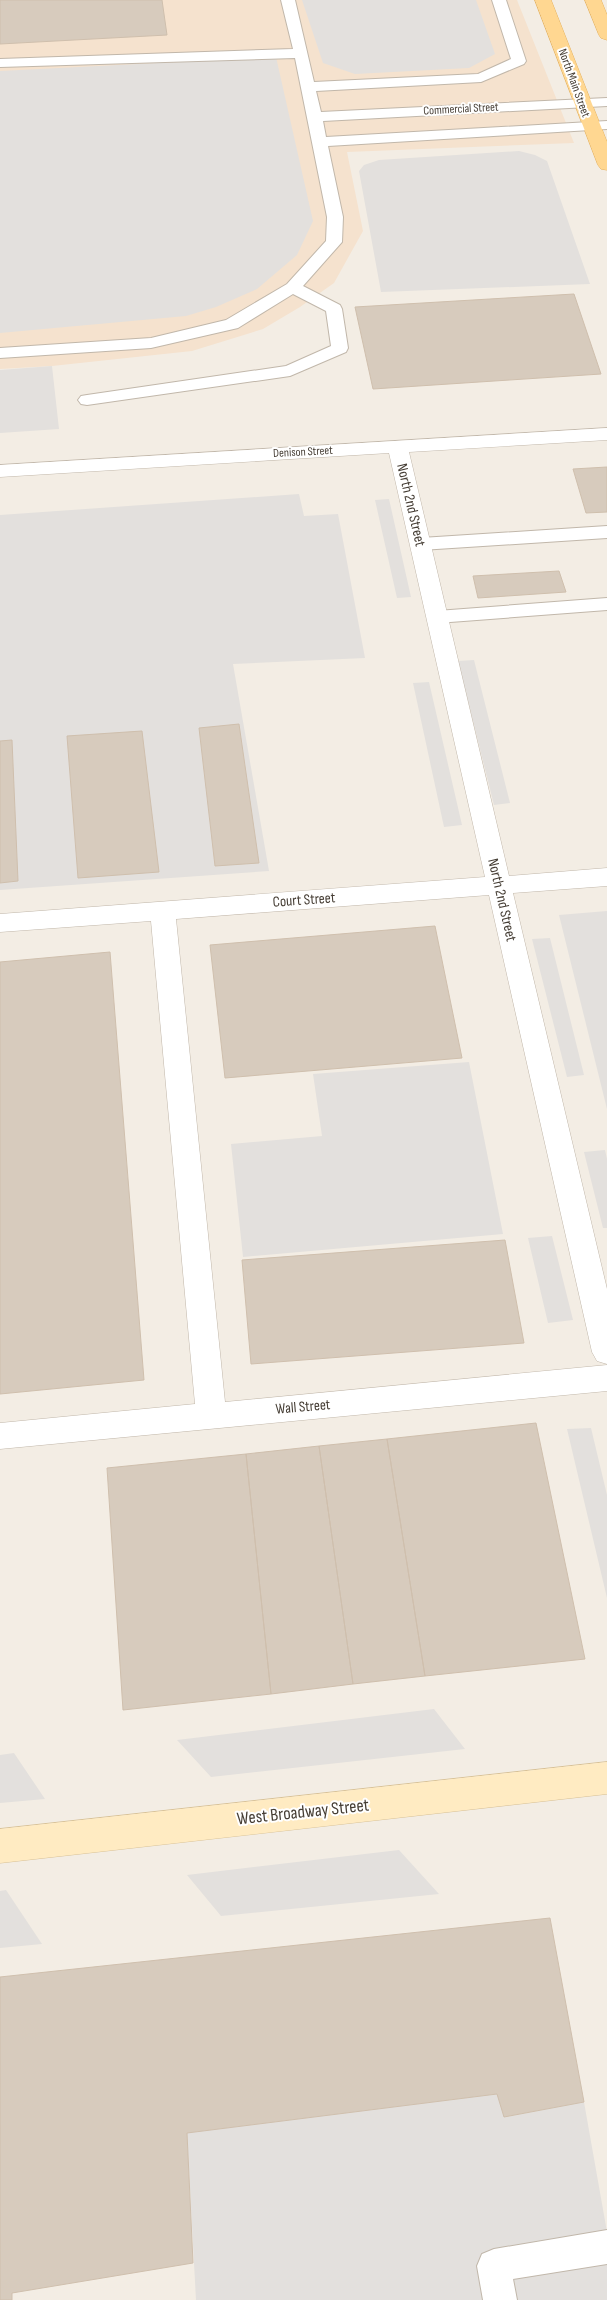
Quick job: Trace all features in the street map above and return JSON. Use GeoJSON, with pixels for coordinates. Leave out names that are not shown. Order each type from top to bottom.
{"type":"FeatureCollection","features":[{"type":"Feature","properties":{"kind":"main road","name":"North Main Street"},"geometry":{"type":"LineString","coordinates":[[543,0],[582,103],[599,126],[607,165]]}},
{"type":"Feature","properties":{"kind":"main road"},"geometry":{"type":"LineString","coordinates":[[593,0],[607,35]]}},
{"type":"Feature","properties":{"kind":"street","name":"Denison Street"},"geometry":{"type":"LineString","coordinates":[[0,471],[607,434]]}},
{"type":"Feature","properties":{"kind":"street","name":"North 2nd Street"},"geometry":{"type":"LineString","coordinates":[[398,447],[607,1352]]}},
{"type":"Feature","properties":{"kind":"street","name":"Court Street"},"geometry":{"type":"LineString","coordinates":[[0,923],[607,877]]}},
{"type":"Feature","properties":{"kind":"street"},"geometry":{"type":"LineString","coordinates":[[163,910],[211,1416]]}},
{"type":"Feature","properties":{"kind":"street","name":"Wall Street"},"geometry":{"type":"LineString","coordinates":[[0,1436],[607,1378]]}},
{"type":"Feature","properties":{"kind":"street","name":"West Broadway Street"},"geometry":{"type":"LineString","coordinates":[[0,1846],[607,1778]]}},
{"type":"Feature","properties":{"kind":"lane"},"geometry":{"type":"LineString","coordinates":[[0,353],[151,344],[232,324],[293,287],[334,242],[335,217],[288,0]]}},
{"type":"Feature","properties":{"kind":"lane"},"geometry":{"type":"LineString","coordinates":[[308,87],[481,78],[519,61],[499,0]]}},
{"type":"Feature","properties":{"kind":"lane"},"geometry":{"type":"LineString","coordinates":[[0,63],[301,53]]}},
{"type":"Feature","properties":{"kind":"lane","name":"Commercial Street"},"geometry":{"type":"LineString","coordinates":[[314,117],[607,102]]}},
{"type":"Feature","properties":{"kind":"lane","name":"Commercial Street"},"geometry":{"type":"LineString","coordinates":[[319,142],[599,126]]}},
{"type":"Feature","properties":{"kind":"lane"},"geometry":{"type":"LineString","coordinates":[[87,400],[290,371],[340,348],[334,309],[293,287]]}},
{"type":"Feature","properties":{"kind":"lane"},"geometry":{"type":"LineString","coordinates":[[420,544],[607,532]]}},
{"type":"Feature","properties":{"kind":"lane"},"geometry":{"type":"LineString","coordinates":[[437,617],[607,604]]}},
{"type":"Feature","properties":{"kind":"lane"},"geometry":{"type":"LineString","coordinates":[[500,2300],[494,2266],[607,2247]]}},
{"type":"Feature","properties":{"kind":"shaded area"},"geometry":{"type":"Polygon","coordinates":[[[0,0],[517,0],[574,143],[347,152],[363,231],[334,283],[300,307],[263,329],[192,351],[52,366],[0,369],[0,0]]]}},
{"type":"Feature","properties":{"kind":"shaded area"},"geometry":{"type":"Polygon","coordinates":[[[302,0],[476,0],[495,54],[469,68],[355,74],[323,63],[302,0]]]}},
{"type":"Feature","properties":{"kind":"shaded area"},"geometry":{"type":"Polygon","coordinates":[[[276,57],[313,221],[297,255],[257,289],[216,307],[186,316],[0,333],[0,71],[276,57]]]}},
{"type":"Feature","properties":{"kind":"shaded area"},"geometry":{"type":"Polygon","coordinates":[[[519,151],[535,155],[547,161],[590,284],[381,292],[359,171],[364,165],[379,160],[519,151]]]}},
{"type":"Feature","properties":{"kind":"shaded area"},"geometry":{"type":"Polygon","coordinates":[[[52,366],[59,429],[0,433],[0,370],[52,366]]]}},
{"type":"Feature","properties":{"kind":"shaded area"},"geometry":{"type":"Polygon","coordinates":[[[299,494],[304,516],[338,514],[365,658],[233,664],[269,871],[0,890],[0,515],[299,494]]]}},
{"type":"Feature","properties":{"kind":"shaded area"},"geometry":{"type":"Polygon","coordinates":[[[389,499],[411,597],[397,598],[375,500],[389,499]]]}},
{"type":"Feature","properties":{"kind":"shaded area"},"geometry":{"type":"Polygon","coordinates":[[[474,660],[510,803],[494,805],[458,661],[474,660]]]}},
{"type":"Feature","properties":{"kind":"shaded area"},"geometry":{"type":"Polygon","coordinates":[[[429,682],[462,825],[444,827],[413,683],[429,682]]]}},
{"type":"Feature","properties":{"kind":"shaded area"},"geometry":{"type":"Polygon","coordinates":[[[607,911],[607,1109],[559,915],[607,911]]]}},
{"type":"Feature","properties":{"kind":"shaded area"},"geometry":{"type":"Polygon","coordinates":[[[550,938],[584,1075],[567,1077],[532,939],[550,938]]]}},
{"type":"Feature","properties":{"kind":"shaded area"},"geometry":{"type":"Polygon","coordinates":[[[469,1062],[503,1234],[243,1257],[231,1144],[322,1136],[313,1074],[469,1062]]]}},
{"type":"Feature","properties":{"kind":"shaded area"},"geometry":{"type":"Polygon","coordinates":[[[605,1150],[607,1159],[607,1228],[603,1228],[584,1152],[605,1150]]]}},
{"type":"Feature","properties":{"kind":"shaded area"},"geometry":{"type":"Polygon","coordinates":[[[552,1236],[573,1320],[548,1323],[528,1238],[552,1236]]]}},
{"type":"Feature","properties":{"kind":"shaded area"},"geometry":{"type":"Polygon","coordinates":[[[591,1428],[607,1495],[607,1598],[567,1429],[591,1428]]]}},
{"type":"Feature","properties":{"kind":"shaded area"},"geometry":{"type":"Polygon","coordinates":[[[434,1709],[465,1749],[211,1777],[177,1740],[434,1709]]]}},
{"type":"Feature","properties":{"kind":"shaded area"},"geometry":{"type":"Polygon","coordinates":[[[14,1753],[45,1799],[0,1803],[0,1755],[14,1753]]]}},
{"type":"Feature","properties":{"kind":"shaded area"},"geometry":{"type":"Polygon","coordinates":[[[399,1850],[439,1894],[221,1916],[187,1875],[399,1850]]]}},
{"type":"Feature","properties":{"kind":"shaded area"},"geometry":{"type":"Polygon","coordinates":[[[6,1890],[42,1944],[0,1948],[0,1891],[6,1890]]]}},
{"type":"Feature","properties":{"kind":"shaded area"},"geometry":{"type":"Polygon","coordinates":[[[497,2094],[505,2117],[584,2102],[607,2232],[607,2300],[196,2300],[187,2133],[497,2094]]]}},
{"type":"Feature","properties":{"kind":"building"},"geometry":{"type":"Polygon","coordinates":[[[0,0],[162,0],[167,35],[0,44],[0,0]]]}},
{"type":"Feature","properties":{"kind":"building"},"geometry":{"type":"Polygon","coordinates":[[[574,294],[601,374],[373,389],[355,307],[574,294]]]}},
{"type":"Feature","properties":{"kind":"building"},"geometry":{"type":"Polygon","coordinates":[[[607,467],[607,512],[586,513],[573,469],[607,467]]]}},
{"type":"Feature","properties":{"kind":"building"},"geometry":{"type":"Polygon","coordinates":[[[559,571],[566,592],[478,598],[473,576],[559,571]]]}},
{"type":"Feature","properties":{"kind":"building"},"geometry":{"type":"Polygon","coordinates":[[[239,724],[259,863],[215,866],[199,728],[239,724]]]}},
{"type":"Feature","properties":{"kind":"building"},"geometry":{"type":"Polygon","coordinates":[[[142,731],[159,872],[78,878],[67,736],[142,731]]]}},
{"type":"Feature","properties":{"kind":"building"},"geometry":{"type":"Polygon","coordinates":[[[12,740],[18,881],[0,883],[0,741],[12,740]]]}},
{"type":"Feature","properties":{"kind":"building"},"geometry":{"type":"Polygon","coordinates":[[[435,926],[462,1058],[225,1078],[210,945],[435,926]]]}},
{"type":"Feature","properties":{"kind":"building"},"geometry":{"type":"Polygon","coordinates":[[[110,952],[144,1380],[0,1394],[0,962],[110,952]]]}},
{"type":"Feature","properties":{"kind":"building"},"geometry":{"type":"Polygon","coordinates":[[[505,1240],[524,1343],[251,1364],[242,1260],[505,1240]]]}},
{"type":"Feature","properties":{"kind":"building"},"geometry":{"type":"Polygon","coordinates":[[[536,1423],[585,1659],[425,1676],[387,1439],[536,1423]]]}},
{"type":"Feature","properties":{"kind":"building"},"geometry":{"type":"Polygon","coordinates":[[[387,1439],[425,1676],[353,1684],[319,1446],[387,1439]]]}},
{"type":"Feature","properties":{"kind":"building"},"geometry":{"type":"Polygon","coordinates":[[[319,1446],[353,1684],[271,1694],[246,1454],[319,1446]]]}},
{"type":"Feature","properties":{"kind":"building"},"geometry":{"type":"Polygon","coordinates":[[[246,1454],[271,1694],[123,1710],[107,1468],[246,1454]]]}},
{"type":"Feature","properties":{"kind":"building"},"geometry":{"type":"Polygon","coordinates":[[[550,1918],[584,2102],[504,2117],[497,2094],[187,2133],[193,2263],[12,2293],[12,2300],[0,2300],[0,1977],[550,1918]]]}}]}
